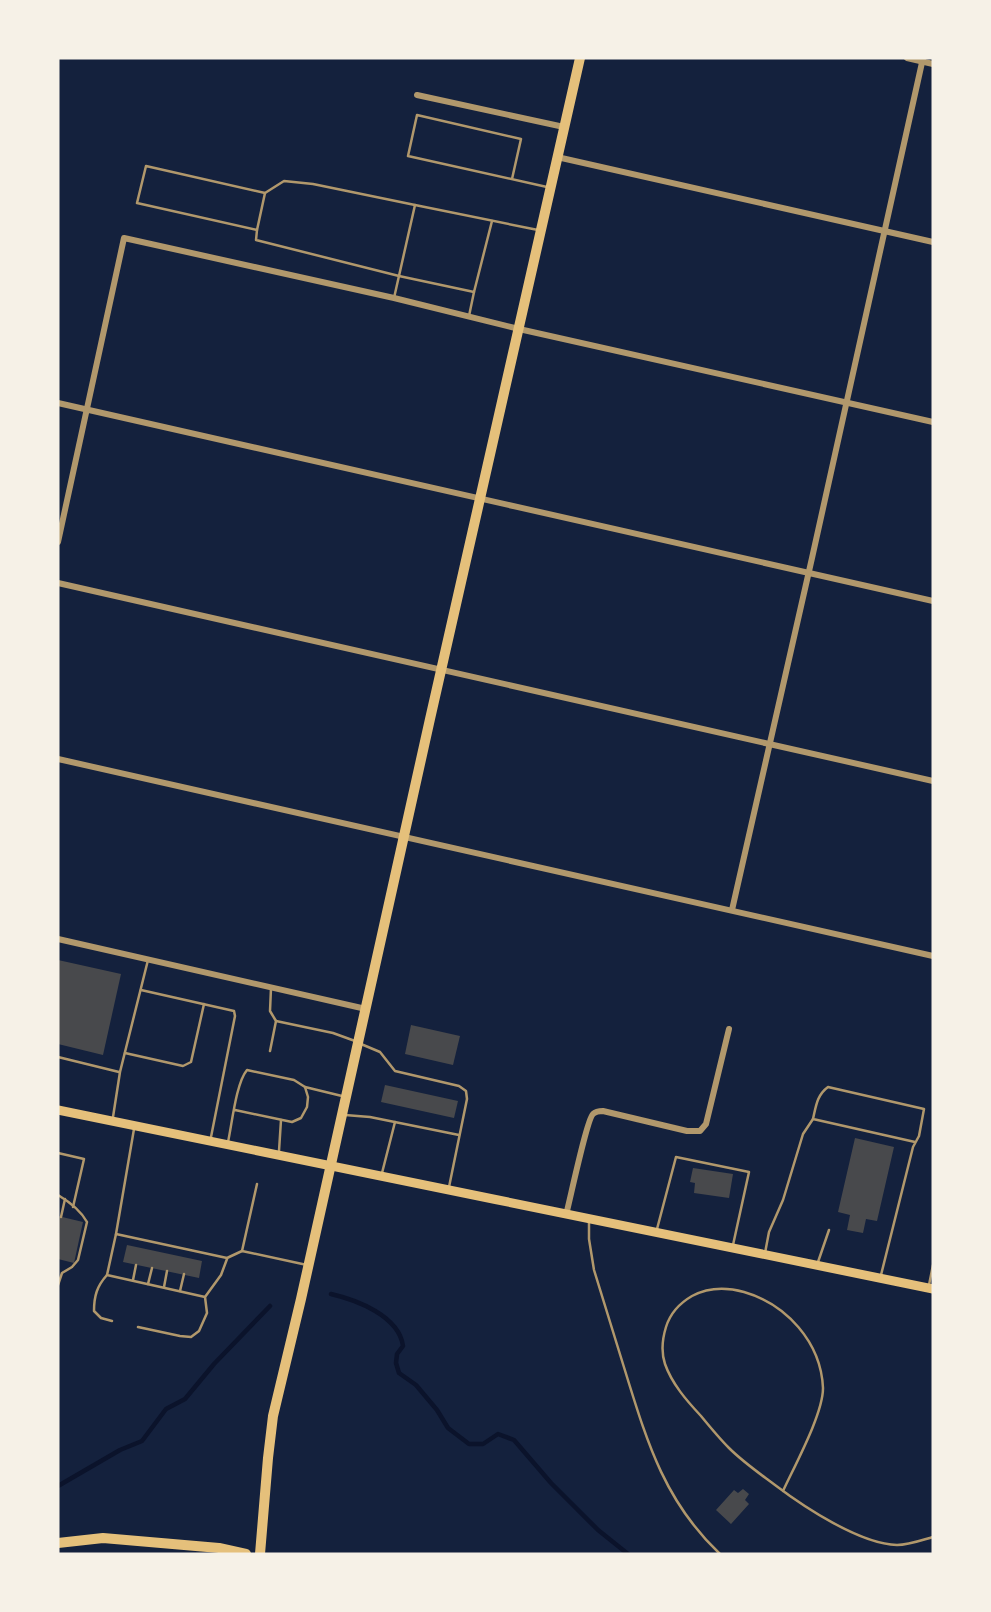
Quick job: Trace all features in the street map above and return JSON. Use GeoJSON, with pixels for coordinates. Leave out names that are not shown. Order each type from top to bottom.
{"type":"FeatureCollection","features":[{"type":"Feature","properties":{"kind":"highway"},"geometry":{"type":"LineString","coordinates":[[58,1543],[103,1538],[219,1548],[246,1554]]}},
{"type":"Feature","properties":{"kind":"main road"},"geometry":{"type":"LineString","coordinates":[[260,1554],[273,1416],[580,58]]}},
{"type":"Feature","properties":{"kind":"main road"},"geometry":{"type":"LineString","coordinates":[[58,1110],[931,1288]]}},
{"type":"Feature","properties":{"kind":"street"},"geometry":{"type":"LineString","coordinates":[[906,58],[933,64]]}},
{"type":"Feature","properties":{"kind":"street"},"geometry":{"type":"LineString","coordinates":[[732,910],[922,60]]}},
{"type":"Feature","properties":{"kind":"street"},"geometry":{"type":"LineString","coordinates":[[417,96],[564,127]]}},
{"type":"Feature","properties":{"kind":"street"},"geometry":{"type":"LineString","coordinates":[[558,157],[933,242]]}},
{"type":"Feature","properties":{"kind":"street"},"geometry":{"type":"LineString","coordinates":[[58,542],[124,238],[933,422]]}},
{"type":"Feature","properties":{"kind":"street"},"geometry":{"type":"LineString","coordinates":[[58,403],[933,601]]}},
{"type":"Feature","properties":{"kind":"street"},"geometry":{"type":"LineString","coordinates":[[58,583],[933,781]]}},
{"type":"Feature","properties":{"kind":"street"},"geometry":{"type":"LineString","coordinates":[[58,759],[933,956]]}},
{"type":"Feature","properties":{"kind":"street"},"geometry":{"type":"LineString","coordinates":[[58,939],[366,1009]]}},
{"type":"Feature","properties":{"kind":"street"},"geometry":{"type":"LineString","coordinates":[[566,1214],[590,1117],[594,1113],[603,1111],[687,1131],[700,1131],[706,1125],[729,1029]]}},
{"type":"Feature","properties":{"kind":"lane"},"geometry":{"type":"LineString","coordinates":[[512,179],[521,139],[417,115],[408,156],[551,188]]}},
{"type":"Feature","properties":{"kind":"lane"},"geometry":{"type":"LineString","coordinates":[[257,230],[137,202],[146,166],[264,193],[284,181],[313,184],[541,231]]}},
{"type":"Feature","properties":{"kind":"lane"},"geometry":{"type":"LineString","coordinates":[[264,193],[256,240],[474,292]]}},
{"type":"Feature","properties":{"kind":"lane"},"geometry":{"type":"LineString","coordinates":[[394,298],[415,205]]}},
{"type":"Feature","properties":{"kind":"lane"},"geometry":{"type":"LineString","coordinates":[[469,317],[492,221]]}},
{"type":"Feature","properties":{"kind":"lane"},"geometry":{"type":"LineString","coordinates":[[112,1121],[120,1072],[148,960]]}},
{"type":"Feature","properties":{"kind":"lane"},"geometry":{"type":"LineString","coordinates":[[270,1051],[276,1021],[270,1011],[271,988]]}},
{"type":"Feature","properties":{"kind":"lane"},"geometry":{"type":"LineString","coordinates":[[141,990],[234,1011],[210,1142]]}},
{"type":"Feature","properties":{"kind":"lane"},"geometry":{"type":"LineString","coordinates":[[125,1053],[183,1066],[191,1062],[204,1004]]}},
{"type":"Feature","properties":{"kind":"lane"},"geometry":{"type":"LineString","coordinates":[[276,1021],[333,1033],[380,1052],[396,1071],[459,1086],[466,1091],[467,1099],[449,1191]]}},
{"type":"Feature","properties":{"kind":"lane"},"geometry":{"type":"LineString","coordinates":[[58,1057],[120,1072]]}},
{"type":"Feature","properties":{"kind":"lane"},"geometry":{"type":"LineString","coordinates":[[227,1145],[242,1076],[247,1070],[294,1080],[305,1087],[346,1097]]}},
{"type":"Feature","properties":{"kind":"lane"},"geometry":{"type":"LineString","coordinates":[[235,1110],[292,1122],[301,1118],[307,1107],[305,1087]]}},
{"type":"Feature","properties":{"kind":"lane"},"geometry":{"type":"LineString","coordinates":[[764,1254],[769,1232],[783,1200],[803,1135],[813,1119],[822,1091],[828,1087],[924,1109],[880,1278]]}},
{"type":"Feature","properties":{"kind":"lane"},"geometry":{"type":"LineString","coordinates":[[342,1115],[370,1117],[459,1135]]}},
{"type":"Feature","properties":{"kind":"lane"},"geometry":{"type":"LineString","coordinates":[[813,1119],[915,1142]]}},
{"type":"Feature","properties":{"kind":"lane"},"geometry":{"type":"LineString","coordinates":[[278,1156],[281,1120]]}},
{"type":"Feature","properties":{"kind":"lane"},"geometry":{"type":"LineString","coordinates":[[382,1177],[395,1122]]}},
{"type":"Feature","properties":{"kind":"lane"},"geometry":{"type":"LineString","coordinates":[[112,1321],[101,1318],[94,1311],[94,1298],[99,1284],[107,1275],[134,1126]]}},
{"type":"Feature","properties":{"kind":"lane"},"geometry":{"type":"LineString","coordinates":[[58,1153],[84,1159],[73,1207]]}},
{"type":"Feature","properties":{"kind":"lane"},"geometry":{"type":"LineString","coordinates":[[657,1232],[676,1157],[749,1171],[733,1247]]}},
{"type":"Feature","properties":{"kind":"lane"},"geometry":{"type":"LineString","coordinates":[[242,1251],[257,1184]]}},
{"type":"Feature","properties":{"kind":"lane"},"geometry":{"type":"LineString","coordinates":[[58,1195],[87,1222],[76,1264],[59,1274],[58,1285]]}},
{"type":"Feature","properties":{"kind":"lane"},"geometry":{"type":"LineString","coordinates":[[61,1217],[65,1199]]}},
{"type":"Feature","properties":{"kind":"lane"},"geometry":{"type":"LineString","coordinates":[[589,1218],[594,1270],[652,1454],[679,1504],[720,1554]]}},
{"type":"Feature","properties":{"kind":"lane"},"geometry":{"type":"LineString","coordinates":[[817,1265],[829,1230]]}},
{"type":"Feature","properties":{"kind":"lane"},"geometry":{"type":"LineString","coordinates":[[116,1234],[227,1258],[242,1251],[309,1265]]}},
{"type":"Feature","properties":{"kind":"lane"},"geometry":{"type":"LineString","coordinates":[[139,1248],[141,1239]]}},
{"type":"Feature","properties":{"kind":"lane"},"geometry":{"type":"LineString","coordinates":[[156,1251],[158,1243]]}},
{"type":"Feature","properties":{"kind":"lane"},"geometry":{"type":"LineString","coordinates":[[171,1255],[173,1246]]}},
{"type":"Feature","properties":{"kind":"lane"},"geometry":{"type":"LineString","coordinates":[[187,1258],[189,1250]]}},
{"type":"Feature","properties":{"kind":"lane"},"geometry":{"type":"LineString","coordinates":[[138,1326],[191,1337],[199,1331],[207,1313],[205,1297],[221,1275],[227,1258]]}},
{"type":"Feature","properties":{"kind":"lane"},"geometry":{"type":"LineString","coordinates":[[133,1280],[136,1265]]}},
{"type":"Feature","properties":{"kind":"lane"},"geometry":{"type":"LineString","coordinates":[[931,1288],[933,1265]]}},
{"type":"Feature","properties":{"kind":"lane"},"geometry":{"type":"LineString","coordinates":[[148,1284],[152,1268]]}},
{"type":"Feature","properties":{"kind":"lane"},"geometry":{"type":"LineString","coordinates":[[164,1287],[167,1271]]}},
{"type":"Feature","properties":{"kind":"lane"},"geometry":{"type":"LineString","coordinates":[[180,1291],[184,1274]]}},
{"type":"Feature","properties":{"kind":"lane"},"geometry":{"type":"LineString","coordinates":[[107,1275],[205,1297]]}},
{"type":"Feature","properties":{"kind":"lane"},"geometry":{"type":"LineString","coordinates":[[783,1491],[820,1406],[823,1388],[816,1358],[799,1327],[772,1303],[726,1288],[697,1293],[677,1308],[667,1324],[662,1352],[668,1372],[691,1406],[729,1448],[783,1491],[860,1536],[896,1545],[933,1536]]}},
{"type":"Feature","properties":{"kind":"building"},"geometry":{"type":"Polygon","coordinates":[[[58,960],[121,974],[103,1055],[58,1044],[58,960]]]}},
{"type":"Feature","properties":{"kind":"building"},"geometry":{"type":"Polygon","coordinates":[[[411,1025],[460,1036],[453,1065],[405,1054],[411,1025]]]}},
{"type":"Feature","properties":{"kind":"building"},"geometry":{"type":"Polygon","coordinates":[[[385,1085],[458,1101],[454,1118],[381,1102],[385,1085]]]}},
{"type":"Feature","properties":{"kind":"building"},"geometry":{"type":"Polygon","coordinates":[[[855,1138],[894,1147],[877,1221],[866,1219],[863,1233],[847,1230],[850,1215],[838,1212],[855,1138]]]}},
{"type":"Feature","properties":{"kind":"building"},"geometry":{"type":"Polygon","coordinates":[[[693,1168],[733,1174],[729,1198],[694,1193],[695,1183],[690,1182],[693,1168]]]}},
{"type":"Feature","properties":{"kind":"building"},"geometry":{"type":"Polygon","coordinates":[[[58,1216],[83,1222],[74,1263],[58,1259],[58,1216]]]}},
{"type":"Feature","properties":{"kind":"building"},"geometry":{"type":"Polygon","coordinates":[[[127,1245],[202,1261],[199,1278],[123,1262],[127,1245]]]}},
{"type":"Feature","properties":{"kind":"building"},"geometry":{"type":"Polygon","coordinates":[[[743,1489],[749,1494],[745,1500],[749,1504],[731,1524],[716,1510],[734,1490],[738,1493],[743,1489]]]}},
{"type":"Feature","properties":{"kind":"waterway"},"geometry":{"type":"LineString","coordinates":[[331,1294],[364,1305],[394,1326],[403,1346],[397,1354],[399,1373],[416,1385],[448,1428],[469,1444],[483,1444],[498,1434],[514,1440],[551,1483],[598,1530],[628,1554]]}},
{"type":"Feature","properties":{"kind":"waterway"},"geometry":{"type":"LineString","coordinates":[[58,1486],[120,1450],[142,1441],[166,1409],[185,1399],[214,1364],[270,1306]]}}]}
